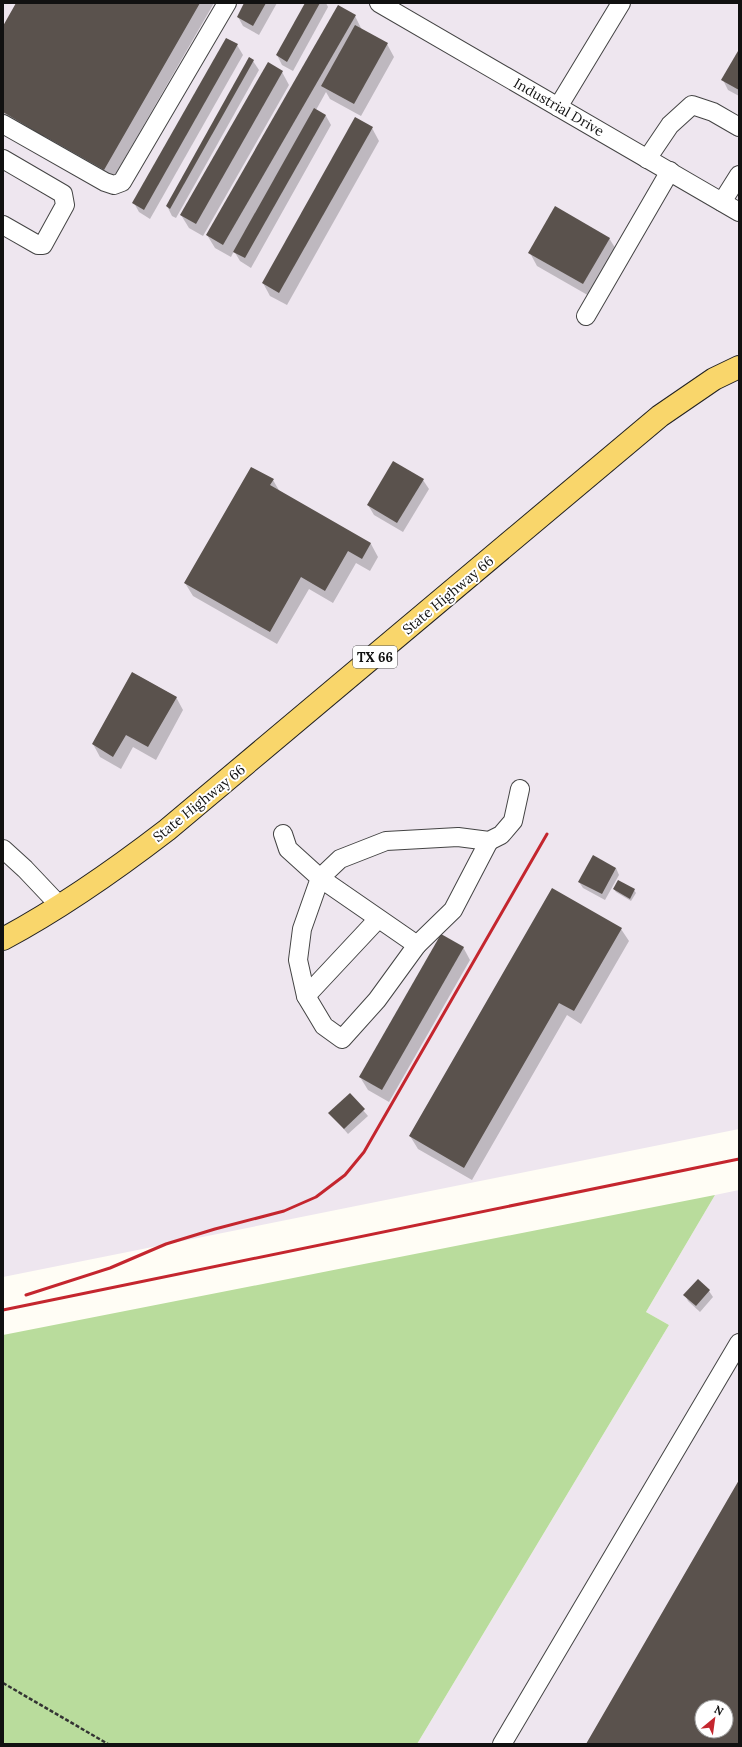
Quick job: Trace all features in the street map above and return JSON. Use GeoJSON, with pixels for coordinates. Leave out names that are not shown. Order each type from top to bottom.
{"type":"FeatureCollection","features":[{"type":"Feature","properties":{"kind":"main road","name":"State Highway 66"},"geometry":{"type":"LineString","coordinates":[[3,939],[60,906],[123,863],[167,830],[660,416],[714,379],[739,367]]}},
{"type":"Feature","properties":{"kind":"street"},"geometry":{"type":"LineString","coordinates":[[3,124],[105,182],[114,185],[122,182],[227,3]]}},
{"type":"Feature","properties":{"kind":"street","name":"Industrial Drive"},"geometry":{"type":"LineString","coordinates":[[378,3],[739,212]]}},
{"type":"Feature","properties":{"kind":"street"},"geometry":{"type":"LineString","coordinates":[[558,107],[621,3]]}},
{"type":"Feature","properties":{"kind":"street"},"geometry":{"type":"LineString","coordinates":[[647,159],[670,125],[692,105],[713,112],[739,127]]}},
{"type":"Feature","properties":{"kind":"street"},"geometry":{"type":"LineString","coordinates":[[3,159],[63,194],[66,205],[43,245],[38,245],[3,225]]}},
{"type":"Feature","properties":{"kind":"street"},"geometry":{"type":"LineString","coordinates":[[586,316],[670,171]]}},
{"type":"Feature","properties":{"kind":"street"},"geometry":{"type":"LineString","coordinates":[[722,202],[739,175]]}},
{"type":"Feature","properties":{"kind":"street"},"geometry":{"type":"LineString","coordinates":[[489,841],[453,910],[417,946],[377,1000],[342,1039],[324,1026],[306,996],[298,960],[302,929],[320,878],[340,859],[386,841],[458,838],[489,841],[501,835],[513,821],[520,789]]}},
{"type":"Feature","properties":{"kind":"street"},"geometry":{"type":"LineString","coordinates":[[283,834],[288,849],[320,878],[417,946]]}},
{"type":"Feature","properties":{"kind":"street"},"geometry":{"type":"LineString","coordinates":[[3,849],[25,869],[60,906]]}},
{"type":"Feature","properties":{"kind":"street"},"geometry":{"type":"LineString","coordinates":[[306,996],[378,919]]}},
{"type":"Feature","properties":{"kind":"street"},"geometry":{"type":"LineString","coordinates":[[502,1744],[739,1343]]}},
{"type":"Feature","properties":{"kind":"path"},"geometry":{"type":"LineString","coordinates":[[3,1683],[108,1744]]}},
{"type":"Feature","properties":{"kind":"shaded area"},"geometry":{"type":"Polygon","coordinates":[[[5,3],[739,3],[739,1129],[3,1277],[3,6],[5,3]]]}},
{"type":"Feature","properties":{"kind":"shaded area"},"geometry":{"type":"Polygon","coordinates":[[[739,1190],[739,1744],[417,1744],[669,1325],[646,1312],[715,1195],[739,1190]]]}},
{"type":"Feature","properties":{"kind":"green space"},"geometry":{"type":"Polygon","coordinates":[[[715,1195],[646,1312],[669,1325],[417,1744],[3,1743],[3,1335],[715,1195]]]}},
{"type":"Feature","properties":{"kind":"building"},"geometry":{"type":"Polygon","coordinates":[[[16,3],[200,3],[104,170],[44,136],[40,142],[30,135],[33,130],[3,112],[3,26],[16,3]]]}},
{"type":"Feature","properties":{"kind":"building"},"geometry":{"type":"Polygon","coordinates":[[[244,3],[266,3],[253,26],[237,17],[244,3]]]}},
{"type":"Feature","properties":{"kind":"building"},"geometry":{"type":"Polygon","coordinates":[[[305,3],[320,3],[287,62],[276,55],[305,3]]]}},
{"type":"Feature","properties":{"kind":"building"},"geometry":{"type":"Polygon","coordinates":[[[338,5],[356,15],[223,245],[206,235],[338,5]]]}},
{"type":"Feature","properties":{"kind":"building"},"geometry":{"type":"Polygon","coordinates":[[[355,25],[388,43],[354,104],[321,86],[355,25]]]}},
{"type":"Feature","properties":{"kind":"building"},"geometry":{"type":"Polygon","coordinates":[[[226,38],[238,44],[144,210],[132,203],[226,38]]]}},
{"type":"Feature","properties":{"kind":"building"},"geometry":{"type":"Polygon","coordinates":[[[739,51],[739,90],[721,80],[739,51]]]}},
{"type":"Feature","properties":{"kind":"building"},"geometry":{"type":"Polygon","coordinates":[[[249,57],[254,60],[170,209],[166,206],[249,57]]]}},
{"type":"Feature","properties":{"kind":"building"},"geometry":{"type":"Polygon","coordinates":[[[268,62],[283,71],[196,224],[180,215],[268,62]]]}},
{"type":"Feature","properties":{"kind":"building"},"geometry":{"type":"Polygon","coordinates":[[[314,108],[326,115],[245,258],[233,252],[314,108]]]}},
{"type":"Feature","properties":{"kind":"building"},"geometry":{"type":"Polygon","coordinates":[[[355,117],[373,127],[279,293],[262,283],[355,117]]]}},
{"type":"Feature","properties":{"kind":"building"},"geometry":{"type":"Polygon","coordinates":[[[555,206],[610,238],[583,284],[528,253],[555,206]]]}},
{"type":"Feature","properties":{"kind":"building"},"geometry":{"type":"Polygon","coordinates":[[[393,461],[424,479],[397,523],[367,505],[393,461]]]}},
{"type":"Feature","properties":{"kind":"building"},"geometry":{"type":"Polygon","coordinates":[[[251,467],[274,479],[270,485],[371,543],[362,559],[348,551],[325,591],[301,577],[270,632],[184,583],[251,467]]]}},
{"type":"Feature","properties":{"kind":"building"},"geometry":{"type":"Polygon","coordinates":[[[132,672],[177,697],[148,747],[126,735],[113,757],[92,744],[132,672]]]}},
{"type":"Feature","properties":{"kind":"building"},"geometry":{"type":"Polygon","coordinates":[[[593,855],[616,868],[602,894],[578,882],[593,855]]]}},
{"type":"Feature","properties":{"kind":"building"},"geometry":{"type":"Polygon","coordinates":[[[618,880],[635,889],[630,899],[613,889],[618,880]]]}},
{"type":"Feature","properties":{"kind":"building"},"geometry":{"type":"Polygon","coordinates":[[[552,888],[622,928],[574,1011],[559,1003],[464,1168],[409,1136],[552,888]]]}},
{"type":"Feature","properties":{"kind":"building"},"geometry":{"type":"Polygon","coordinates":[[[441,934],[464,947],[382,1090],[359,1077],[441,934]]]}},
{"type":"Feature","properties":{"kind":"building"},"geometry":{"type":"Polygon","coordinates":[[[350,1093],[365,1109],[344,1129],[328,1113],[350,1093]]]}},
{"type":"Feature","properties":{"kind":"building"},"geometry":{"type":"Polygon","coordinates":[[[698,1279],[710,1290],[696,1306],[683,1295],[698,1279]]]}},
{"type":"Feature","properties":{"kind":"building"},"geometry":{"type":"Polygon","coordinates":[[[739,1480],[739,1744],[586,1744],[739,1480]]]}},
{"type":"Feature","properties":{"kind":"railway"},"geometry":{"type":"LineString","coordinates":[[26,1295],[110,1268],[166,1244],[215,1229],[284,1211],[316,1197],[345,1175],[364,1152],[547,834]]}},
{"type":"Feature","properties":{"kind":"railway"},"geometry":{"type":"LineString","coordinates":[[3,1310],[739,1159]]}}]}
